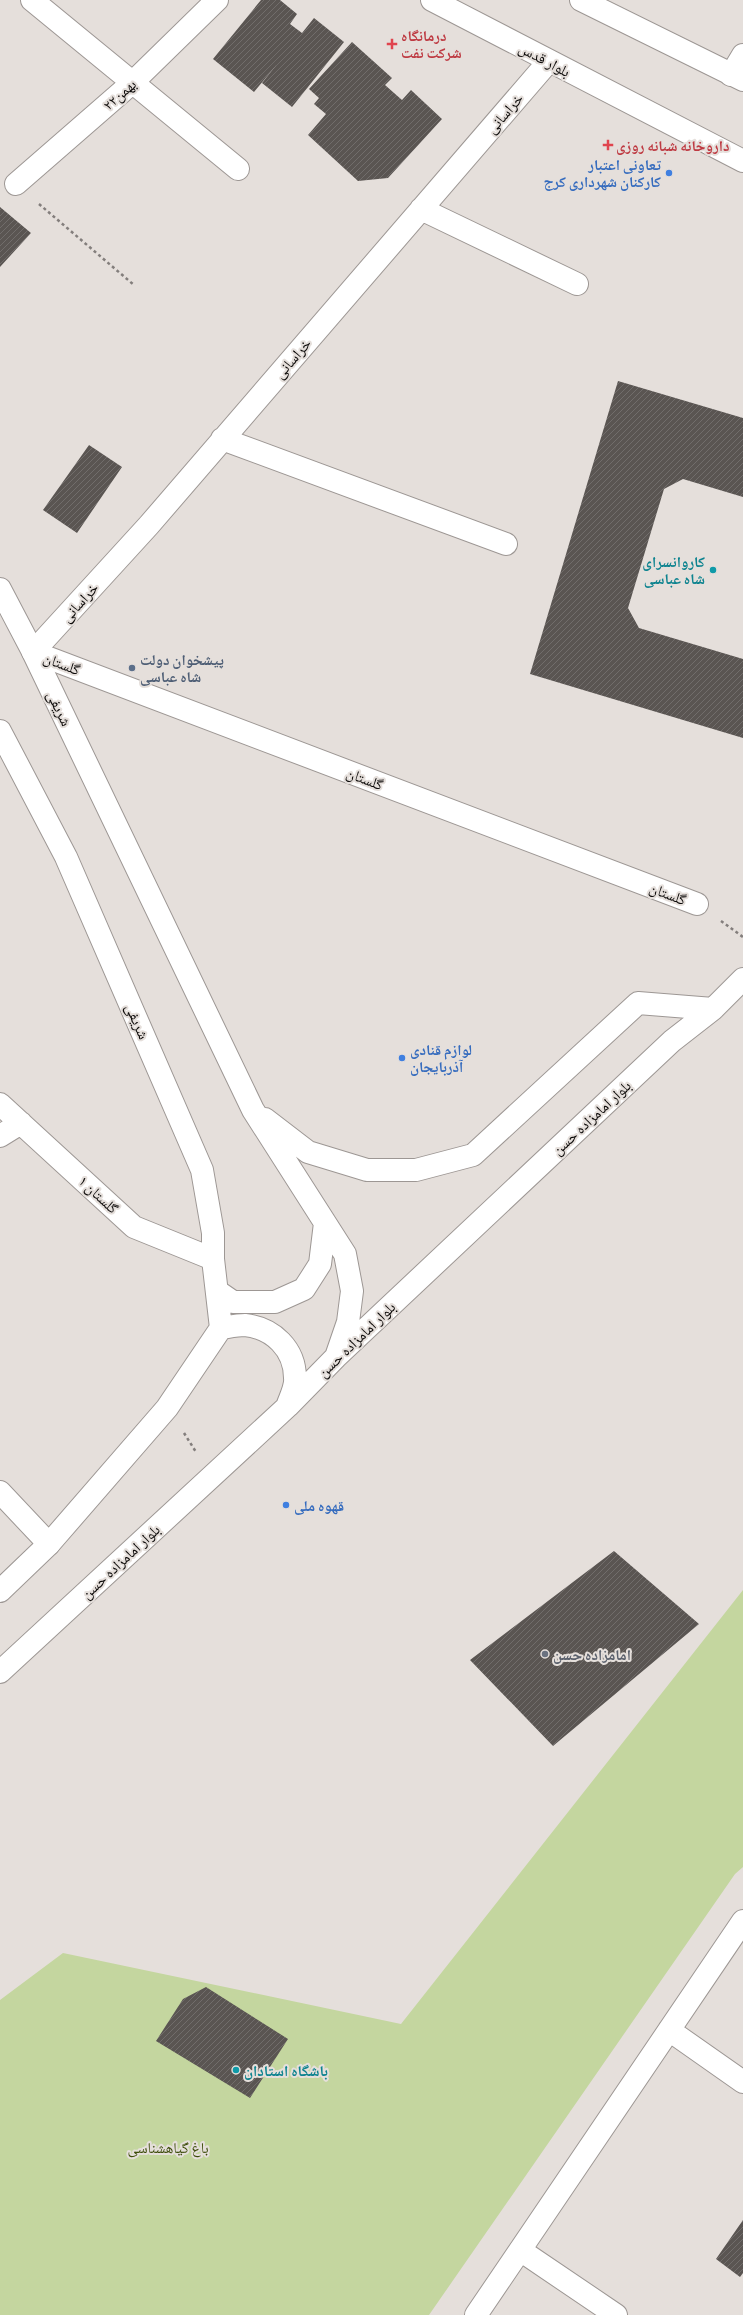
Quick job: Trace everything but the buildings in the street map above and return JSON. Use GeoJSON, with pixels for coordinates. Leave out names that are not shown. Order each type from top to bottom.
{"type":"FeatureCollection","features":[{"type":"Feature","properties":{"kind":"main road"},"geometry":{"type":"LineString","coordinates":[[32,0],[238,169]]}},
{"type":"Feature","properties":{"kind":"main road","name":"۲۲بهمن"},"geometry":{"type":"LineString","coordinates":[[16,184],[132,83],[218,0]]}},
{"type":"Feature","properties":{"kind":"main road","name":"بلوار قدس"},"geometry":{"type":"LineString","coordinates":[[432,0],[743,161]]}},
{"type":"Feature","properties":{"kind":"main road"},"geometry":{"type":"LineString","coordinates":[[581,0],[737,78],[743,55]]}},
{"type":"Feature","properties":{"kind":"main road","name":"خراسانی"},"geometry":{"type":"LineString","coordinates":[[33,652],[149,525],[549,61]]}},
{"type":"Feature","properties":{"kind":"main road"},"geometry":{"type":"LineString","coordinates":[[421,209],[577,284]]}},
{"type":"Feature","properties":{"kind":"main road"},"geometry":{"type":"LineString","coordinates":[[222,439],[506,544]]}},
{"type":"Feature","properties":{"kind":"main road","name":"شریفی"},"geometry":{"type":"LineString","coordinates":[[0,589],[33,652],[253,1110],[345,1254],[352,1291],[348,1322],[336,1357]]}},
{"type":"Feature","properties":{"kind":"main road","name":"گلستان"},"geometry":{"type":"LineString","coordinates":[[33,652],[697,904]]}},
{"type":"Feature","properties":{"kind":"main road","name":"شریفی"},"geometry":{"type":"LineString","coordinates":[[0,731],[66,857],[202,1170],[213,1233],[213,1259],[220,1328]]}},
{"type":"Feature","properties":{"kind":"main road","name":"بلوار امامزاده حسن"},"geometry":{"type":"LineString","coordinates":[[0,1672],[288,1406],[336,1357],[672,1041],[713,1009],[743,979]]}},
{"type":"Feature","properties":{"kind":"main road"},"geometry":{"type":"LineString","coordinates":[[253,1110],[308,1152],[366,1170],[416,1170],[473,1155],[638,1002],[713,1009]]}},
{"type":"Feature","properties":{"kind":"main road","name":"گلستان ۱"},"geometry":{"type":"LineString","coordinates":[[0,1104],[134,1227],[213,1259]]}},
{"type":"Feature","properties":{"kind":"main road"},"geometry":{"type":"LineString","coordinates":[[0,1136],[21,1123]]}},
{"type":"Feature","properties":{"kind":"main road"},"geometry":{"type":"LineString","coordinates":[[217,1291],[233,1302],[275,1302],[304,1288],[320,1264],[325,1223]]}},
{"type":"Feature","properties":{"kind":"main road"},"geometry":{"type":"LineString","coordinates":[[0,1591],[49,1544],[167,1408],[220,1328],[244,1325],[264,1330],[280,1339],[293,1359],[296,1379],[288,1406]]}},
{"type":"Feature","properties":{"kind":"main road"},"geometry":{"type":"LineString","coordinates":[[0,1492],[49,1544]]}},
{"type":"Feature","properties":{"kind":"main road"},"geometry":{"type":"LineString","coordinates":[[476,2315],[743,1921]]}},
{"type":"Feature","properties":{"kind":"main road"},"geometry":{"type":"LineString","coordinates":[[669,2030],[743,2082]]}},
{"type":"Feature","properties":{"kind":"main road"},"geometry":{"type":"LineString","coordinates":[[520,2250],[616,2315]]}},
{"type":"Feature","properties":{"kind":"path"},"geometry":{"type":"LineString","coordinates":[[16,184],[134,285]]}},
{"type":"Feature","properties":{"kind":"path"},"geometry":{"type":"LineString","coordinates":[[167,1408],[212,1475]]}},
{"type":"Feature","properties":{"kind":"green space","name":"باغ گیاهشناسی"},"geometry":{"type":"Polygon","coordinates":[[[743,1590],[743,1867],[735,1874],[429,2315],[0,2315],[0,2000],[63,1953],[401,2024],[743,1590]]]}},
{"type":"Feature","properties":{"kind":"place","name":"درمانگاه شرکت نفت"},"geometry":{"type":"Point","coordinates":[392,44]}},
{"type":"Feature","properties":{"kind":"place","name":"داروخانه شبانه روزی"},"geometry":{"type":"Point","coordinates":[608,145]}},
{"type":"Feature","properties":{"kind":"place","name":"تعاونی اعتبار کارکنان شهرداری کرج"},"geometry":{"type":"Point","coordinates":[669,173]}},
{"type":"Feature","properties":{"kind":"place","name":"کاروانسرای شاه عباسی"},"geometry":{"type":"Point","coordinates":[713,570]}},
{"type":"Feature","properties":{"kind":"place","name":"پیشخوان دولت شاه عباسی"},"geometry":{"type":"Point","coordinates":[132,668]}},
{"type":"Feature","properties":{"kind":"place","name":"لوازم قنادی آذربایجان"},"geometry":{"type":"Point","coordinates":[402,1058]}},
{"type":"Feature","properties":{"kind":"place","name":"قهوه ملی"},"geometry":{"type":"Point","coordinates":[286,1505]}},
{"type":"Feature","properties":{"kind":"place","name":"امامزاده حسن"},"geometry":{"type":"Point","coordinates":[545,1654]}},
{"type":"Feature","properties":{"kind":"place","name":"باشگاه استادان"},"geometry":{"type":"Point","coordinates":[236,2070]}}]}
